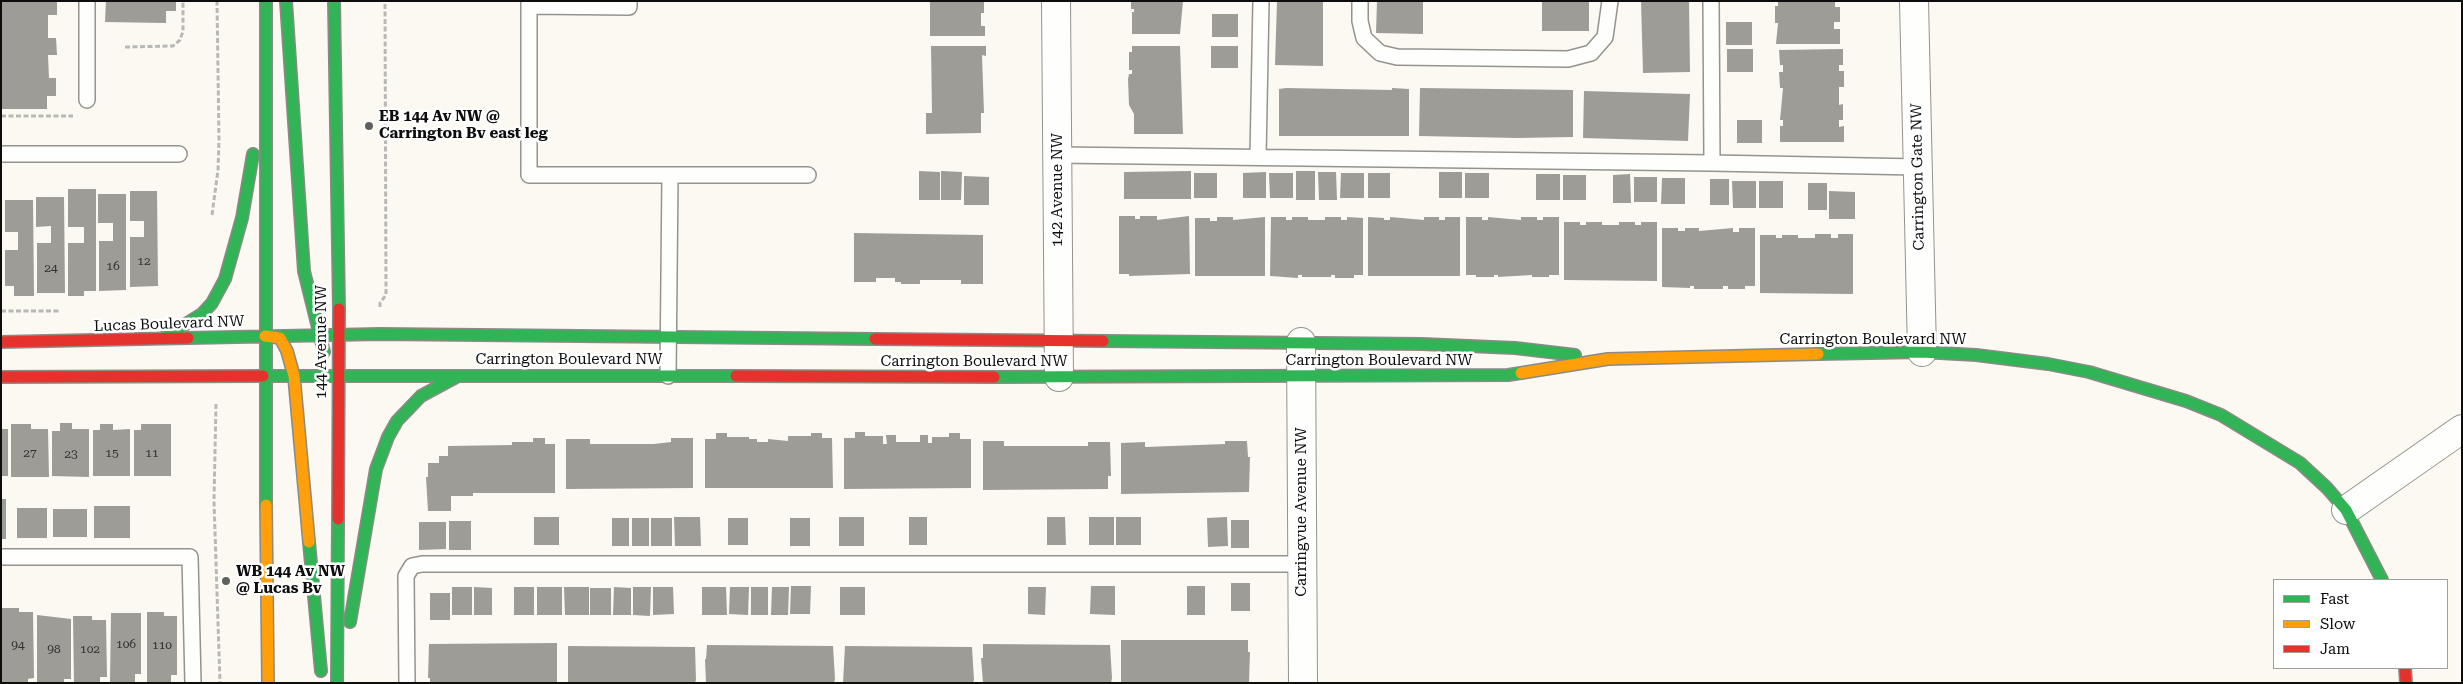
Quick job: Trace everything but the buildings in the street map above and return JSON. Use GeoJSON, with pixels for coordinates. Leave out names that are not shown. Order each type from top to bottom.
{"type":"FeatureCollection","features":[{"type":"Feature","properties":{"kind":"street"},"geometry":{"type":"LineString","coordinates":[[266,1],[265,336],[268,683]]}},
{"type":"Feature","properties":{"kind":"street"},"geometry":{"type":"LineString","coordinates":[[286,1],[290,21],[304,271],[323,352],[338,376]]}},
{"type":"Feature","properties":{"kind":"street","name":"144 Avenue NW"},"geometry":{"type":"LineString","coordinates":[[334,1],[339,334],[338,683]]}},
{"type":"Feature","properties":{"kind":"street","name":"Carrington Gate NW"},"geometry":{"type":"LineString","coordinates":[[1914,1],[1922,352]]}},
{"type":"Feature","properties":{"kind":"street","name":"142 Avenue NW"},"geometry":{"type":"LineString","coordinates":[[1057,2],[1059,377]]}},
{"type":"Feature","properties":{"kind":"street"},"geometry":{"type":"LineString","coordinates":[[163,338],[202,314],[212,304],[225,279],[242,218],[266,81]]}},
{"type":"Feature","properties":{"kind":"street","name":"Lucas Boulevard NW"},"geometry":{"type":"LineString","coordinates":[[1,342],[339,334]]}},
{"type":"Feature","properties":{"kind":"street","name":"Carrington Boulevard NW"},"geometry":{"type":"LineString","coordinates":[[339,334],[1301,342],[1515,348],[1608,359]]}},
{"type":"Feature","properties":{"kind":"street"},"geometry":{"type":"LineString","coordinates":[[265,336],[280,338],[287,351],[294,376],[322,683]]}},
{"type":"Feature","properties":{"kind":"street","name":"Carringvue Avenue NW"},"geometry":{"type":"LineString","coordinates":[[1301,342],[1303,683]]}},
{"type":"Feature","properties":{"kind":"street","name":"Carrington Boulevard NW"},"geometry":{"type":"LineString","coordinates":[[338,376],[462,374],[1059,377],[1508,375],[1608,359],[1922,352],[1976,355],[2048,364],[2089,372],[2186,401],[2221,415],[2278,448],[2327,488],[2346,510],[2381,579]]}},
{"type":"Feature","properties":{"kind":"street"},"geometry":{"type":"LineString","coordinates":[[338,683],[376,469],[388,437],[397,420],[421,396],[462,374]]}},
{"type":"Feature","properties":{"kind":"street"},"geometry":{"type":"LineString","coordinates":[[1,377],[338,376]]}},
{"type":"Feature","properties":{"kind":"street"},"geometry":{"type":"LineString","coordinates":[[2346,510],[2462,429]]}},
{"type":"Feature","properties":{"kind":"street"},"geometry":{"type":"LineString","coordinates":[[2405,669],[2406,683]]}},
{"type":"Feature","properties":{"kind":"lane"},"geometry":{"type":"LineString","coordinates":[[87,1],[87,100]]}},
{"type":"Feature","properties":{"kind":"lane"},"geometry":{"type":"LineString","coordinates":[[629,1],[629,7],[529,3],[529,175],[808,175]]}},
{"type":"Feature","properties":{"kind":"lane"},"geometry":{"type":"LineString","coordinates":[[1258,157],[1261,1]]}},
{"type":"Feature","properties":{"kind":"lane"},"geometry":{"type":"LineString","coordinates":[[1360,1],[1360,21],[1364,38],[1380,53],[1397,57],[1568,59],[1591,53],[1605,37],[1610,1]]}},
{"type":"Feature","properties":{"kind":"lane"},"geometry":{"type":"LineString","coordinates":[[1710,1],[1712,163]]}},
{"type":"Feature","properties":{"kind":"lane"},"geometry":{"type":"LineString","coordinates":[[1,154],[179,154]]}},
{"type":"Feature","properties":{"kind":"lane"},"geometry":{"type":"LineString","coordinates":[[1058,155],[1918,167]]}},
{"type":"Feature","properties":{"kind":"lane"},"geometry":{"type":"LineString","coordinates":[[668,376],[670,337],[670,175]]}},
{"type":"Feature","properties":{"kind":"lane"},"geometry":{"type":"LineString","coordinates":[[1,557],[190,557],[193,683]]}},
{"type":"Feature","properties":{"kind":"lane"},"geometry":{"type":"LineString","coordinates":[[407,683],[406,576],[412,566],[422,564],[1303,564]]}},
{"type":"Feature","properties":{"kind":"path"},"geometry":{"type":"LineString","coordinates":[[125,47],[173,46],[180,40],[183,31],[183,1]]}},
{"type":"Feature","properties":{"kind":"path"},"geometry":{"type":"LineString","coordinates":[[212,219],[218,170],[219,141],[217,1]]}},
{"type":"Feature","properties":{"kind":"path"},"geometry":{"type":"LineString","coordinates":[[380,303],[386,295],[385,1]]}},
{"type":"Feature","properties":{"kind":"path"},"geometry":{"type":"LineString","coordinates":[[1,116],[73,116],[74,107],[87,100]]}},
{"type":"Feature","properties":{"kind":"path"},"geometry":{"type":"LineString","coordinates":[[1,311],[61,311]]}},
{"type":"Feature","properties":{"kind":"path"},"geometry":{"type":"LineString","coordinates":[[215,398],[217,420],[214,501],[220,683]]}},
{"type":"Feature","properties":{"kind":"traffic: fast"},"geometry":{"type":"LineString","coordinates":[[266,1],[266,505]]}},
{"type":"Feature","properties":{"kind":"traffic: fast"},"geometry":{"type":"LineString","coordinates":[[286,1],[304,271],[324,352]]}},
{"type":"Feature","properties":{"kind":"traffic: fast"},"geometry":{"type":"LineString","coordinates":[[334,1],[339,309]]}},
{"type":"Feature","properties":{"kind":"traffic: fast"},"geometry":{"type":"LineString","coordinates":[[165,337],[202,314],[212,303],[225,279],[242,218],[253,154]]}},
{"type":"Feature","properties":{"kind":"traffic: fast"},"geometry":{"type":"LineString","coordinates":[[188,338],[380,334],[875,339]]}},
{"type":"Feature","properties":{"kind":"traffic: fast"},"geometry":{"type":"LineString","coordinates":[[1103,341],[1422,344],[1515,348],[1575,355]]}},
{"type":"Feature","properties":{"kind":"traffic: fast"},"geometry":{"type":"LineString","coordinates":[[1818,354],[1922,352],[1976,355],[2048,364],[2089,372],[2186,401],[2221,415],[2300,463],[2327,488],[2346,510],[2381,579]]}},
{"type":"Feature","properties":{"kind":"traffic: fast"},"geometry":{"type":"LineString","coordinates":[[994,377],[1508,375],[1521,373]]}},
{"type":"Feature","properties":{"kind":"traffic: fast"},"geometry":{"type":"LineString","coordinates":[[263,376],[736,376]]}},
{"type":"Feature","properties":{"kind":"traffic: fast"},"geometry":{"type":"LineString","coordinates":[[350,622],[376,469],[388,437],[397,421],[421,396],[458,376]]}},
{"type":"Feature","properties":{"kind":"traffic: fast"},"geometry":{"type":"LineString","coordinates":[[337,683],[338,519]]}},
{"type":"Feature","properties":{"kind":"traffic: fast"},"geometry":{"type":"LineString","coordinates":[[309,542],[321,671]]}},
{"type":"Feature","properties":{"kind":"traffic: slow"},"geometry":{"type":"LineString","coordinates":[[265,336],[280,338],[287,351],[294,376],[309,542]]}},
{"type":"Feature","properties":{"kind":"traffic: slow"},"geometry":{"type":"LineString","coordinates":[[1521,373],[1608,359],[1818,354]]}},
{"type":"Feature","properties":{"kind":"traffic: slow"},"geometry":{"type":"LineString","coordinates":[[266,505],[268,683]]}},
{"type":"Feature","properties":{"kind":"traffic: jam"},"geometry":{"type":"LineString","coordinates":[[338,519],[339,309]]}},
{"type":"Feature","properties":{"kind":"traffic: jam"},"geometry":{"type":"LineString","coordinates":[[1,342],[188,338]]}},
{"type":"Feature","properties":{"kind":"traffic: jam"},"geometry":{"type":"LineString","coordinates":[[875,339],[1103,341]]}},
{"type":"Feature","properties":{"kind":"traffic: jam"},"geometry":{"type":"LineString","coordinates":[[1,377],[263,376]]}},
{"type":"Feature","properties":{"kind":"traffic: jam"},"geometry":{"type":"LineString","coordinates":[[736,376],[994,377]]}},
{"type":"Feature","properties":{"kind":"traffic: jam"},"geometry":{"type":"LineString","coordinates":[[2405,669],[2406,683]]}},
{"type":"Feature","properties":{"kind":"place","name":"EB 144 Av NW @ Carrington Bv east leg"},"geometry":{"type":"Point","coordinates":[369,126]}},
{"type":"Feature","properties":{"kind":"place","name":"WB 144 Av NW @ Lucas Bv"},"geometry":{"type":"Point","coordinates":[226,581]}}]}
